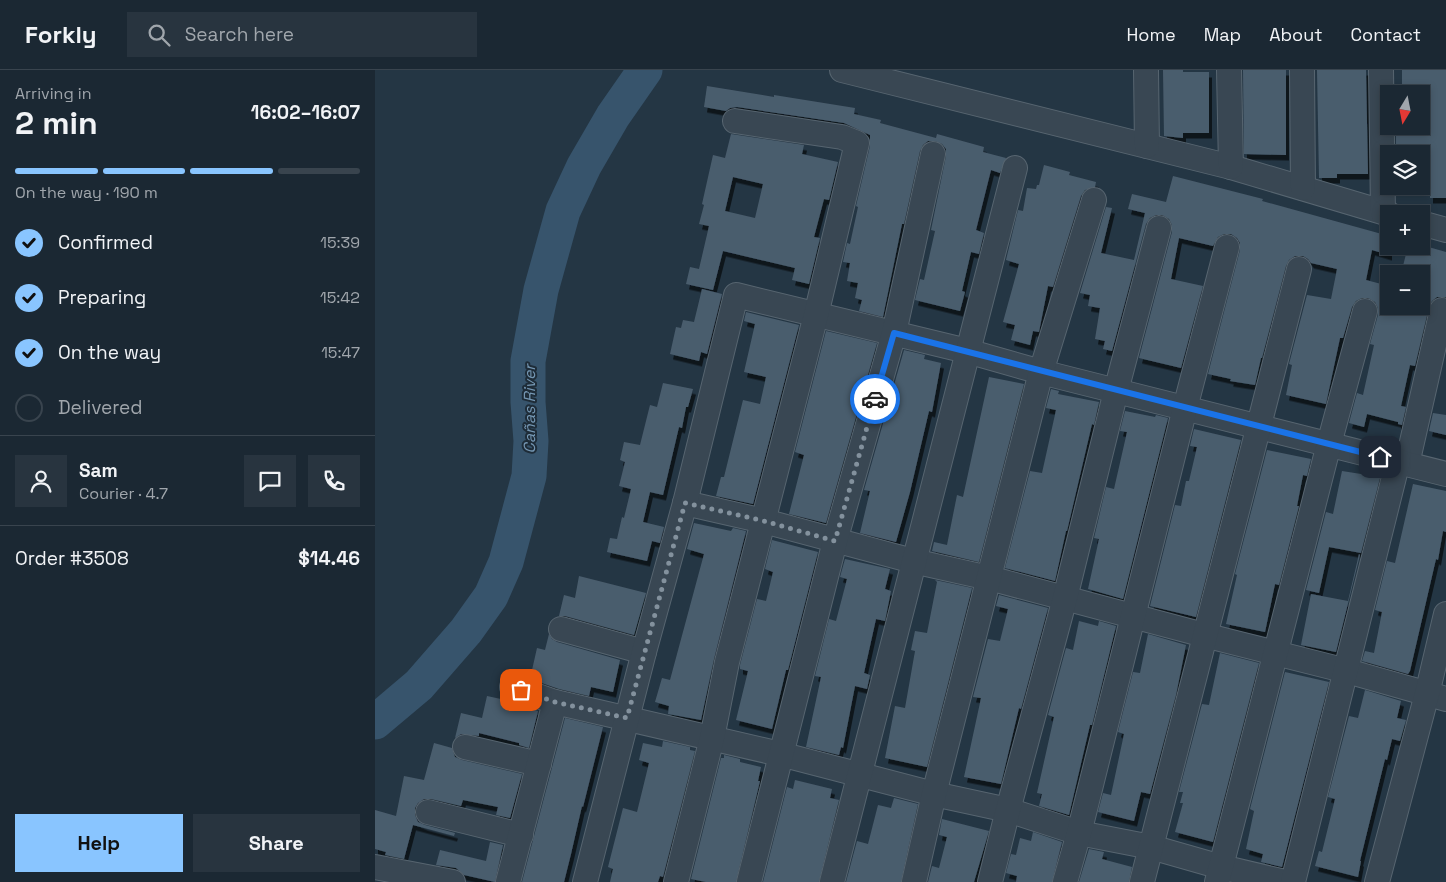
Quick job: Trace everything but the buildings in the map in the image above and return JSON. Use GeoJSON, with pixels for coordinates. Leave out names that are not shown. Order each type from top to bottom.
{"type":"FeatureCollection","features":[{"type":"Feature","properties":{"kind":"street"},"geometry":{"type":"LineString","coordinates":[[842,70],[1231,168],[1380,211]]}},
{"type":"Feature","properties":{"kind":"street"},"geometry":{"type":"LineString","coordinates":[[1146,70],[1147,146]]}},
{"type":"Feature","properties":{"kind":"street"},"geometry":{"type":"LineString","coordinates":[[1229,70],[1231,168]]}},
{"type":"Feature","properties":{"kind":"street"},"geometry":{"type":"LineString","coordinates":[[1302,70],[1303,188]]}},
{"type":"Feature","properties":{"kind":"street"},"geometry":{"type":"LineString","coordinates":[[1381,70],[1386,205]]}},
{"type":"Feature","properties":{"kind":"street"},"geometry":{"type":"LineString","coordinates":[[676,882],[713,738],[727,662],[816,315],[857,143],[842,137],[735,121]]}},
{"type":"Feature","properties":{"kind":"street"},"geometry":{"type":"LineString","coordinates":[[749,882],[835,541],[894,333],[933,154]]}},
{"type":"Feature","properties":{"kind":"street"},"geometry":{"type":"LineString","coordinates":[[832,882],[1015,168]]}},
{"type":"Feature","properties":{"kind":"street"},"geometry":{"type":"LineString","coordinates":[[914,882],[934,794],[1041,372],[1094,200]]}},
{"type":"Feature","properties":{"kind":"street"},"geometry":{"type":"LineString","coordinates":[[1430,226],[1446,230]]}},
{"type":"Feature","properties":{"kind":"street"},"geometry":{"type":"LineString","coordinates":[[990,882],[1065,598],[1115,391],[1159,228]]}},
{"type":"Feature","properties":{"kind":"street"},"geometry":{"type":"LineString","coordinates":[[1065,882],[1227,247]]}},
{"type":"Feature","properties":{"kind":"street"},"geometry":{"type":"LineString","coordinates":[[1142,882],[1299,269]]}},
{"type":"Feature","properties":{"kind":"street"},"geometry":{"type":"LineString","coordinates":[[585,882],[644,652],[685,503],[736,295],[967,351],[1041,372],[1446,474]]}},
{"type":"Feature","properties":{"kind":"street"},"geometry":{"type":"LineString","coordinates":[[1293,882],[1442,310]]}},
{"type":"Feature","properties":{"kind":"street"},"geometry":{"type":"LineString","coordinates":[[1219,874],[1275,652],[1365,311]]}},
{"type":"Feature","properties":{"kind":"street"},"geometry":{"type":"LineString","coordinates":[[685,503],[764,521],[913,561],[989,578],[1134,615],[1437,696]]}},
{"type":"Feature","properties":{"kind":"street"},"geometry":{"type":"LineString","coordinates":[[1377,882],[1437,696],[1445,620]]}},
{"type":"Feature","properties":{"kind":"street"},"geometry":{"type":"LineString","coordinates":[[561,629],[644,652]]}},
{"type":"Feature","properties":{"kind":"street"},"geometry":{"type":"LineString","coordinates":[[512,687],[555,702],[713,738],[860,776],[1008,810],[1079,833],[1151,847],[1219,874],[1285,882]]}},
{"type":"Feature","properties":{"kind":"street"},"geometry":{"type":"LineString","coordinates":[[507,882],[555,702]]}},
{"type":"Feature","properties":{"kind":"street"},"geometry":{"type":"LineString","coordinates":[[465,747],[539,764]]}},
{"type":"Feature","properties":{"kind":"street"},"geometry":{"type":"LineString","coordinates":[[428,812],[521,835]]}},
{"type":"Feature","properties":{"kind":"street"},"geometry":{"type":"LineString","coordinates":[[375,867],[442,881]]}},
{"type":"Feature","properties":{"kind":"waterway","name":"Cañas River"},"geometry":{"type":"LineString","coordinates":[[375,722],[419,685],[466,631],[491,596],[506,562],[529,476],[531,441],[528,402],[528,361],[541,290],[563,211],[584,166],[613,116],[645,70]]}},
{"type":"Feature","properties":{"kind":"way so far"},"geometry":{"type":"LineString","coordinates":[[521,690],[555,702],[627,718],[685,503],[764,521],[835,541],[875,399]]}},
{"type":"Feature","properties":{"kind":"route"},"geometry":{"type":"LineString","coordinates":[[875,399],[894,333],[1380,457]]}}]}
